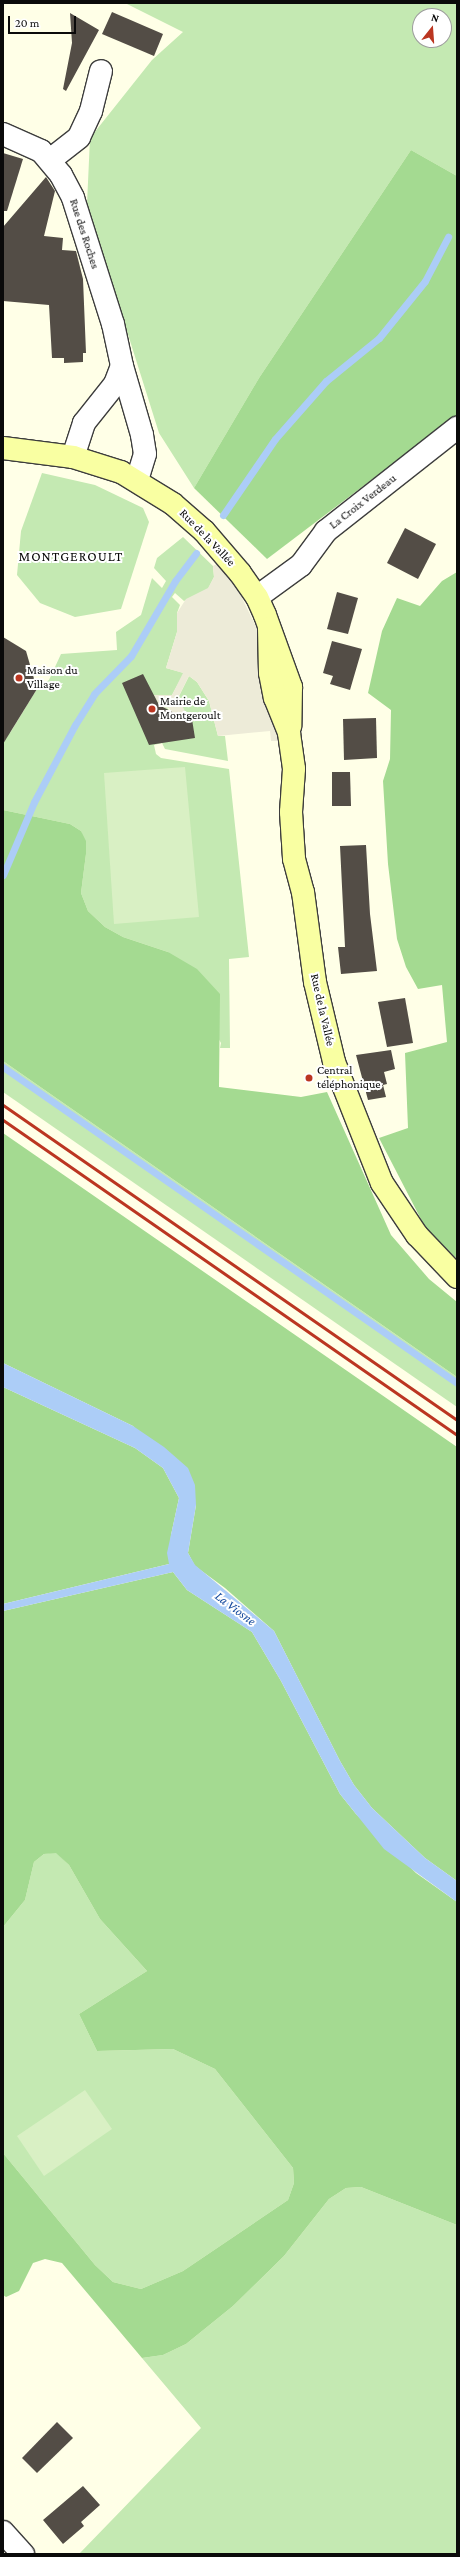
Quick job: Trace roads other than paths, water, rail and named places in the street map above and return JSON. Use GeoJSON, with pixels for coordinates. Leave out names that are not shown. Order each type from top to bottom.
{"type":"FeatureCollection","features":[{"type":"Feature","properties":{"kind":"main road","name":"Rue de la Vallée"},"geometry":{"type":"LineString","coordinates":[[3,448],[73,457],[95,462],[137,480],[173,504],[204,531],[240,573],[257,597],[269,628],[270,673],[275,698],[289,733],[294,775],[290,812],[294,860],[303,892],[315,982],[334,1062],[382,1183],[417,1235],[457,1278]]}},
{"type":"Feature","properties":{"kind":"street"},"geometry":{"type":"LineString","coordinates":[[50,160],[79,136],[91,111],[101,71]]}},
{"type":"Feature","properties":{"kind":"street","name":"Rue des Roches"},"geometry":{"type":"LineString","coordinates":[[3,134],[29,144],[50,160],[73,198],[114,324],[122,366],[144,445],[143,464],[137,480]]}},
{"type":"Feature","properties":{"kind":"street"},"geometry":{"type":"LineString","coordinates":[[73,457],[84,423],[115,384],[122,366]]}},
{"type":"Feature","properties":{"kind":"street","name":"La Croix Verdeau"},"geometry":{"type":"LineString","coordinates":[[257,597],[301,565],[326,531],[457,428]]}},
{"type":"Feature","properties":{"kind":"street"},"geometry":{"type":"LineString","coordinates":[[3,2532],[23,2554]]}},
{"type":"Feature","properties":{"kind":"water","name":"La Viosne"},"geometry":{"type":"Polygon","coordinates":[[[3,1363],[133,1426],[164,1447],[188,1468],[195,1485],[196,1505],[188,1553],[195,1565],[274,1631],[340,1761],[354,1785],[372,1808],[425,1858],[457,1881],[457,1902],[384,1849],[340,1794],[281,1681],[252,1632],[187,1590],[173,1572],[3,1611],[3,1604],[169,1564],[167,1553],[179,1498],[163,1468],[135,1448],[3,1387],[3,1363]]]}},
{"type":"Feature","properties":{"kind":"waterway"},"geometry":{"type":"LineString","coordinates":[[223,515],[275,439],[326,381],[379,338],[425,281],[448,237]]}},
{"type":"Feature","properties":{"kind":"waterway"},"geometry":{"type":"LineString","coordinates":[[3,875],[34,802],[75,725],[94,694],[131,656],[175,581],[196,553]]}},
{"type":"Feature","properties":{"kind":"waterway"},"geometry":{"type":"LineString","coordinates":[[3,1067],[457,1383]]}},
{"type":"Feature","properties":{"kind":"railway"},"geometry":{"type":"LineString","coordinates":[[3,1105],[457,1420]]}},
{"type":"Feature","properties":{"kind":"railway"},"geometry":{"type":"LineString","coordinates":[[3,1120],[457,1435]]}},
{"type":"Feature","properties":{"kind":"place","name":"Maison du Village"},"geometry":{"type":"Point","coordinates":[19,678]}},
{"type":"Feature","properties":{"kind":"place","name":"Mairie de Montgeroult"},"geometry":{"type":"Point","coordinates":[152,709]}},
{"type":"Feature","properties":{"kind":"place","name":"Central téléphonique"},"geometry":{"type":"Point","coordinates":[309,1078]}},
{"type":"Feature","properties":{"kind":"district","name":"MONTGEROULT"},"geometry":{"type":"Point","coordinates":[71,556]}}]}
